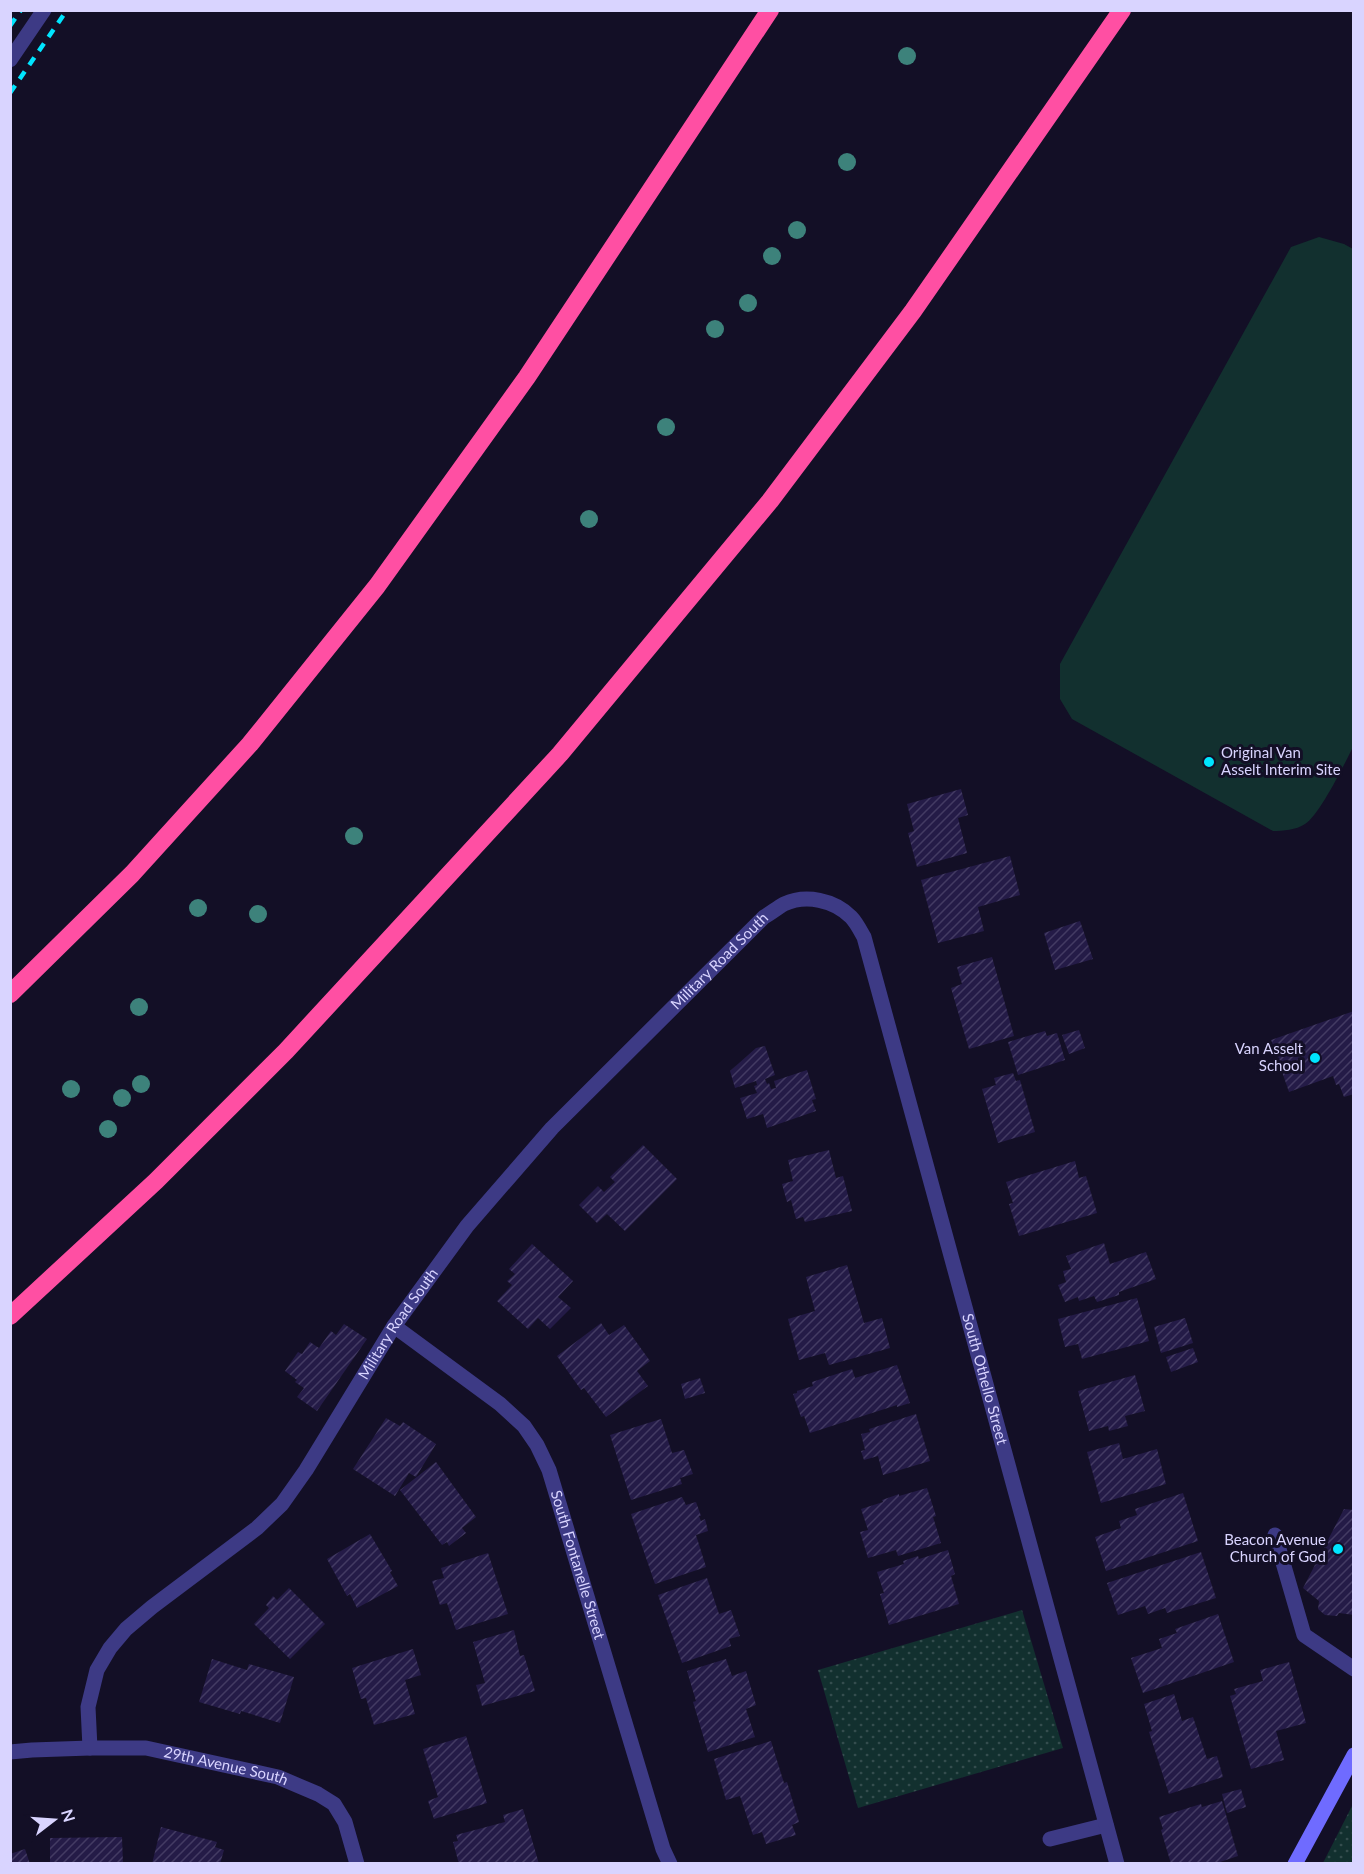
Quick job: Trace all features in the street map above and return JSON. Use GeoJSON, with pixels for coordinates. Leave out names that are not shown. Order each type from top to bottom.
{"type":"FeatureCollection","features":[{"type":"Feature","properties":{"kind":"highway"},"geometry":{"type":"LineString","coordinates":[[10,994],[132,874],[250,744],[363,605],[527,377],[770,10]]}},
{"type":"Feature","properties":{"kind":"highway"},"geometry":{"type":"LineString","coordinates":[[10,1317],[156,1181],[286,1051],[560,754],[770,501],[913,311],[1122,10]]}},
{"type":"Feature","properties":{"kind":"main road"},"geometry":{"type":"LineString","coordinates":[[1295,1863],[1353,1755]]}},
{"type":"Feature","properties":{"kind":"street"},"geometry":{"type":"LineString","coordinates":[[10,60],[44,10]]}},
{"type":"Feature","properties":{"kind":"street","name":"Military Road South"},"geometry":{"type":"LineString","coordinates":[[90,1748],[88,1707],[97,1670],[110,1648],[126,1629],[152,1607],[257,1528],[282,1504],[306,1470],[394,1326],[468,1226],[552,1128],[764,917],[784,904],[799,900],[818,900],[834,904]]}},
{"type":"Feature","properties":{"kind":"street","name":"South Othello Street"},"geometry":{"type":"LineString","coordinates":[[834,904],[852,917],[864,937],[1117,1863]]}},
{"type":"Feature","properties":{"kind":"street","name":"South Fontanelle Street"},"geometry":{"type":"LineString","coordinates":[[394,1326],[500,1404],[524,1426],[537,1445],[549,1470],[660,1838],[670,1863]]}},
{"type":"Feature","properties":{"kind":"street"},"geometry":{"type":"LineString","coordinates":[[1275,1535],[1304,1635],[1353,1669]]}},
{"type":"Feature","properties":{"kind":"street"},"geometry":{"type":"LineString","coordinates":[[10,1752],[90,1748]]}},
{"type":"Feature","properties":{"kind":"street","name":"29th Avenue South"},"geometry":{"type":"LineString","coordinates":[[90,1748],[146,1748],[278,1777],[318,1794],[334,1804],[345,1822],[357,1863]]}},
{"type":"Feature","properties":{"kind":"street"},"geometry":{"type":"LineString","coordinates":[[1050,1839],[1106,1825]]}},
{"type":"Feature","properties":{"kind":"green space"},"geometry":{"type":"Polygon","coordinates":[[[1319,237],[1353,249],[1353,747],[1311,819],[1298,828],[1273,831],[1072,719],[1060,699],[1060,664],[1291,247],[1319,237]]]}},
{"type":"Feature","properties":{"kind":"green space"},"geometry":{"type":"Polygon","coordinates":[[[1022,1610],[1063,1748],[858,1808],[818,1670],[1022,1610]]]}},
{"type":"Feature","properties":{"kind":"green space"},"geometry":{"type":"Polygon","coordinates":[[[1353,1804],[1353,1863],[1323,1863],[1353,1804]]]}},
{"type":"Feature","properties":{"kind":"building"},"geometry":{"type":"Polygon","coordinates":[[[961,789],[968,815],[958,818],[967,853],[917,867],[908,833],[914,831],[907,804],[961,789]]]}},
{"type":"Feature","properties":{"kind":"building"},"geometry":{"type":"Polygon","coordinates":[[[1010,856],[1020,895],[978,907],[984,931],[938,943],[921,880],[1010,856]]]}},
{"type":"Feature","properties":{"kind":"building"},"geometry":{"type":"Polygon","coordinates":[[[1080,921],[1093,959],[1055,970],[1044,933],[1080,921]]]}},
{"type":"Feature","properties":{"kind":"building"},"geometry":{"type":"Polygon","coordinates":[[[992,957],[1014,1036],[969,1049],[951,988],[962,984],[957,967],[992,957]]]}},
{"type":"Feature","properties":{"kind":"building","name":"Van Asselt School"},"geometry":{"type":"Polygon","coordinates":[[[1354,1011],[1354,1094],[1344,1097],[1333,1076],[1289,1092],[1271,1040],[1354,1011]]]}},
{"type":"Feature","properties":{"kind":"building"},"geometry":{"type":"Polygon","coordinates":[[[1079,1030],[1085,1048],[1069,1054],[1062,1035],[1079,1030]]]}},
{"type":"Feature","properties":{"kind":"building"},"geometry":{"type":"Polygon","coordinates":[[[1045,1031],[1047,1036],[1057,1033],[1065,1060],[1018,1075],[1008,1042],[1045,1031]]]}},
{"type":"Feature","properties":{"kind":"building"},"geometry":{"type":"Polygon","coordinates":[[[765,1046],[775,1075],[765,1079],[767,1084],[769,1083],[771,1089],[776,1088],[774,1081],[807,1070],[816,1099],[812,1100],[816,1111],[767,1128],[763,1114],[747,1119],[740,1098],[757,1093],[754,1086],[757,1085],[756,1081],[735,1088],[730,1071],[756,1048],[765,1046]]]}},
{"type":"Feature","properties":{"kind":"building"},"geometry":{"type":"Polygon","coordinates":[[[1013,1073],[1016,1081],[1020,1080],[1035,1132],[998,1143],[982,1089],[996,1085],[994,1078],[1013,1073]]]}},
{"type":"Feature","properties":{"kind":"building"},"geometry":{"type":"Polygon","coordinates":[[[643,1145],[677,1179],[625,1231],[607,1214],[597,1223],[579,1205],[598,1186],[604,1192],[615,1182],[610,1177],[643,1145]]]}},
{"type":"Feature","properties":{"kind":"building"},"geometry":{"type":"Polygon","coordinates":[[[829,1150],[836,1178],[843,1176],[852,1211],[805,1222],[803,1217],[796,1219],[791,1200],[787,1202],[782,1184],[793,1181],[788,1160],[829,1150]]]}},
{"type":"Feature","properties":{"kind":"building"},"geometry":{"type":"Polygon","coordinates":[[[1075,1161],[1079,1178],[1086,1176],[1097,1213],[1019,1236],[1009,1204],[1013,1203],[1006,1182],[1075,1161]]]}},
{"type":"Feature","properties":{"kind":"building"},"geometry":{"type":"Polygon","coordinates":[[[1104,1243],[1110,1264],[1146,1252],[1156,1279],[1097,1302],[1094,1296],[1079,1301],[1078,1297],[1065,1302],[1058,1285],[1066,1282],[1063,1271],[1071,1269],[1066,1256],[1104,1243]]]}},
{"type":"Feature","properties":{"kind":"building"},"geometry":{"type":"Polygon","coordinates":[[[532,1244],[573,1281],[558,1297],[571,1308],[550,1329],[538,1318],[528,1329],[497,1301],[512,1285],[507,1281],[515,1274],[509,1269],[532,1244]]]}},
{"type":"Feature","properties":{"kind":"building"},"geometry":{"type":"Polygon","coordinates":[[[847,1265],[864,1323],[882,1318],[890,1348],[829,1365],[825,1353],[799,1360],[788,1319],[815,1311],[806,1277],[847,1265]]]}},
{"type":"Feature","properties":{"kind":"building"},"geometry":{"type":"Polygon","coordinates":[[[1137,1298],[1149,1341],[1082,1359],[1078,1344],[1065,1347],[1058,1319],[1137,1298]]]}},
{"type":"Feature","properties":{"kind":"building"},"geometry":{"type":"Polygon","coordinates":[[[1185,1318],[1193,1343],[1161,1353],[1154,1327],[1185,1318]]]}},
{"type":"Feature","properties":{"kind":"building"},"geometry":{"type":"Polygon","coordinates":[[[601,1323],[609,1335],[624,1325],[650,1361],[637,1371],[648,1386],[606,1417],[584,1388],[581,1390],[557,1356],[601,1323]]]}},
{"type":"Feature","properties":{"kind":"building"},"geometry":{"type":"Polygon","coordinates":[[[344,1324],[367,1339],[317,1411],[297,1397],[304,1388],[285,1371],[298,1352],[302,1354],[310,1342],[319,1348],[331,1331],[336,1335],[344,1324]]]}},
{"type":"Feature","properties":{"kind":"building"},"geometry":{"type":"Polygon","coordinates":[[[1193,1348],[1198,1362],[1171,1372],[1166,1357],[1193,1348]]]}},
{"type":"Feature","properties":{"kind":"building"},"geometry":{"type":"Polygon","coordinates":[[[897,1365],[910,1403],[897,1407],[897,1405],[810,1433],[804,1416],[801,1417],[793,1394],[813,1386],[812,1382],[852,1369],[855,1378],[897,1365]]]}},
{"type":"Feature","properties":{"kind":"building"},"geometry":{"type":"Polygon","coordinates":[[[1135,1375],[1145,1411],[1125,1416],[1128,1426],[1109,1431],[1108,1426],[1089,1431],[1078,1391],[1135,1375]]]}},
{"type":"Feature","properties":{"kind":"building"},"geometry":{"type":"Polygon","coordinates":[[[700,1378],[705,1393],[685,1399],[681,1384],[700,1378]]]}},
{"type":"Feature","properties":{"kind":"building"},"geometry":{"type":"Polygon","coordinates":[[[916,1414],[930,1461],[883,1475],[878,1456],[864,1460],[861,1451],[865,1450],[861,1434],[870,1432],[869,1429],[916,1414]]]}},
{"type":"Feature","properties":{"kind":"building"},"geometry":{"type":"Polygon","coordinates":[[[386,1418],[400,1426],[403,1422],[436,1444],[416,1477],[409,1473],[395,1496],[353,1469],[386,1418]]]}},
{"type":"Feature","properties":{"kind":"building"},"geometry":{"type":"Polygon","coordinates":[[[661,1419],[672,1453],[684,1450],[693,1474],[680,1478],[682,1484],[631,1500],[610,1435],[661,1419]]]}},
{"type":"Feature","properties":{"kind":"building"},"geometry":{"type":"Polygon","coordinates":[[[1119,1443],[1123,1459],[1157,1449],[1166,1484],[1101,1503],[1087,1452],[1119,1443]]]}},
{"type":"Feature","properties":{"kind":"building"},"geometry":{"type":"Polygon","coordinates":[[[436,1462],[476,1517],[462,1528],[466,1533],[449,1546],[447,1542],[442,1545],[400,1490],[436,1462]]]}},
{"type":"Feature","properties":{"kind":"building"},"geometry":{"type":"Polygon","coordinates":[[[927,1488],[936,1516],[933,1517],[941,1543],[898,1556],[896,1550],[868,1558],[860,1532],[868,1530],[861,1509],[899,1494],[899,1496],[927,1488]]]}},
{"type":"Feature","properties":{"kind":"building"},"geometry":{"type":"Polygon","coordinates":[[[1183,1493],[1198,1541],[1106,1571],[1095,1537],[1121,1528],[1119,1521],[1137,1515],[1135,1509],[1183,1493]]]}},
{"type":"Feature","properties":{"kind":"building"},"geometry":{"type":"Polygon","coordinates":[[[682,1497],[686,1505],[696,1502],[701,1521],[705,1519],[708,1531],[696,1535],[706,1567],[655,1584],[631,1514],[682,1497]]]}},
{"type":"Feature","properties":{"kind":"building","name":"Beacon Avenue Church of God"},"geometry":{"type":"Polygon","coordinates":[[[1344,1509],[1354,1510],[1354,1615],[1339,1613],[1337,1616],[1325,1615],[1318,1609],[1319,1601],[1303,1588],[1344,1509]]]}},
{"type":"Feature","properties":{"kind":"building"},"geometry":{"type":"Polygon","coordinates":[[[370,1534],[392,1571],[390,1572],[398,1586],[357,1608],[350,1594],[347,1596],[327,1559],[370,1534]]]}},
{"type":"Feature","properties":{"kind":"building"},"geometry":{"type":"Polygon","coordinates":[[[948,1550],[955,1574],[951,1576],[959,1604],[889,1625],[880,1594],[884,1593],[877,1572],[904,1564],[903,1561],[918,1556],[919,1559],[948,1550]]]}},
{"type":"Feature","properties":{"kind":"building"},"geometry":{"type":"Polygon","coordinates":[[[1201,1552],[1216,1598],[1167,1613],[1165,1608],[1148,1614],[1145,1606],[1118,1615],[1107,1583],[1201,1552]]]}},
{"type":"Feature","properties":{"kind":"building"},"geometry":{"type":"Polygon","coordinates":[[[488,1553],[508,1614],[456,1630],[447,1603],[440,1605],[432,1581],[444,1578],[441,1568],[488,1553]]]}},
{"type":"Feature","properties":{"kind":"building"},"geometry":{"type":"Polygon","coordinates":[[[707,1578],[719,1614],[731,1610],[740,1636],[729,1639],[731,1646],[682,1663],[658,1595],[707,1578]]]}},
{"type":"Feature","properties":{"kind":"building"},"geometry":{"type":"Polygon","coordinates":[[[289,1588],[325,1624],[290,1659],[254,1624],[269,1608],[266,1605],[273,1596],[277,1600],[289,1588]]]}},
{"type":"Feature","properties":{"kind":"building"},"geometry":{"type":"Polygon","coordinates":[[[1218,1614],[1234,1662],[1143,1693],[1131,1658],[1162,1648],[1159,1639],[1177,1633],[1175,1629],[1218,1614]]]}},
{"type":"Feature","properties":{"kind":"building"},"geometry":{"type":"Polygon","coordinates":[[[514,1630],[520,1656],[524,1655],[535,1691],[482,1706],[476,1685],[485,1683],[473,1642],[514,1630]]]}},
{"type":"Feature","properties":{"kind":"building"},"geometry":{"type":"Polygon","coordinates":[[[413,1649],[421,1675],[405,1680],[415,1714],[374,1725],[366,1698],[361,1699],[352,1668],[413,1649]]]}},
{"type":"Feature","properties":{"kind":"building"},"geometry":{"type":"Polygon","coordinates":[[[212,1659],[247,1670],[249,1664],[294,1677],[280,1723],[241,1711],[240,1714],[199,1702],[212,1659]]]}},
{"type":"Feature","properties":{"kind":"building"},"geometry":{"type":"Polygon","coordinates":[[[726,1659],[732,1676],[746,1671],[756,1705],[746,1709],[755,1737],[708,1752],[693,1702],[696,1701],[687,1671],[726,1659]]]}},
{"type":"Feature","properties":{"kind":"building"},"geometry":{"type":"Polygon","coordinates":[[[1289,1662],[1306,1723],[1276,1731],[1284,1760],[1251,1769],[1230,1696],[1236,1694],[1234,1689],[1263,1681],[1260,1670],[1289,1662]]]}},
{"type":"Feature","properties":{"kind":"building"},"geometry":{"type":"Polygon","coordinates":[[[1174,1694],[1182,1721],[1193,1717],[1207,1759],[1217,1756],[1223,1777],[1169,1794],[1149,1732],[1152,1731],[1144,1704],[1174,1694]]]}},
{"type":"Feature","properties":{"kind":"building"},"geometry":{"type":"Polygon","coordinates":[[[466,1736],[487,1803],[434,1819],[428,1801],[438,1797],[423,1749],[466,1736]]]}},
{"type":"Feature","properties":{"kind":"building"},"geometry":{"type":"Polygon","coordinates":[[[771,1741],[799,1822],[792,1825],[796,1835],[766,1844],[762,1832],[753,1835],[740,1796],[726,1800],[714,1759],[771,1741]]]}},
{"type":"Feature","properties":{"kind":"building"},"geometry":{"type":"Polygon","coordinates":[[[1241,1789],[1246,1807],[1227,1813],[1222,1794],[1241,1789]]]}},
{"type":"Feature","properties":{"kind":"building"},"geometry":{"type":"Polygon","coordinates":[[[1222,1801],[1238,1856],[1214,1864],[1171,1864],[1159,1817],[1201,1804],[1202,1807],[1222,1801]]]}},
{"type":"Feature","properties":{"kind":"building"},"geometry":{"type":"Polygon","coordinates":[[[523,1809],[539,1864],[459,1864],[453,1842],[458,1841],[456,1835],[505,1822],[503,1815],[523,1809]]]}},
{"type":"Feature","properties":{"kind":"building"},"geometry":{"type":"Polygon","coordinates":[[[161,1827],[217,1842],[215,1847],[224,1850],[220,1864],[152,1864],[161,1827]]]}},
{"type":"Feature","properties":{"kind":"building"},"geometry":{"type":"Polygon","coordinates":[[[122,1837],[123,1864],[50,1864],[50,1838],[122,1837]]]}},
{"type":"Feature","properties":{"kind":"building"},"geometry":{"type":"Polygon","coordinates":[[[25,1849],[30,1864],[10,1864],[10,1854],[25,1849]]]}},
{"type":"Feature","properties":{"kind":"railway"},"geometry":{"type":"LineString","coordinates":[[10,26],[21,10]]}},
{"type":"Feature","properties":{"kind":"railway"},"geometry":{"type":"LineString","coordinates":[[10,93],[67,10]]}},
{"type":"Feature","properties":{"kind":"place","name":"Original Van Asselt Interim Site"},"geometry":{"type":"Point","coordinates":[1209,762]}},
{"type":"Feature","properties":{"kind":"place","name":"Van Asselt School"},"geometry":{"type":"Point","coordinates":[1315,1058]}},
{"type":"Feature","properties":{"kind":"place","name":"Beacon Avenue Church of God"},"geometry":{"type":"Point","coordinates":[1338,1549]}}]}
